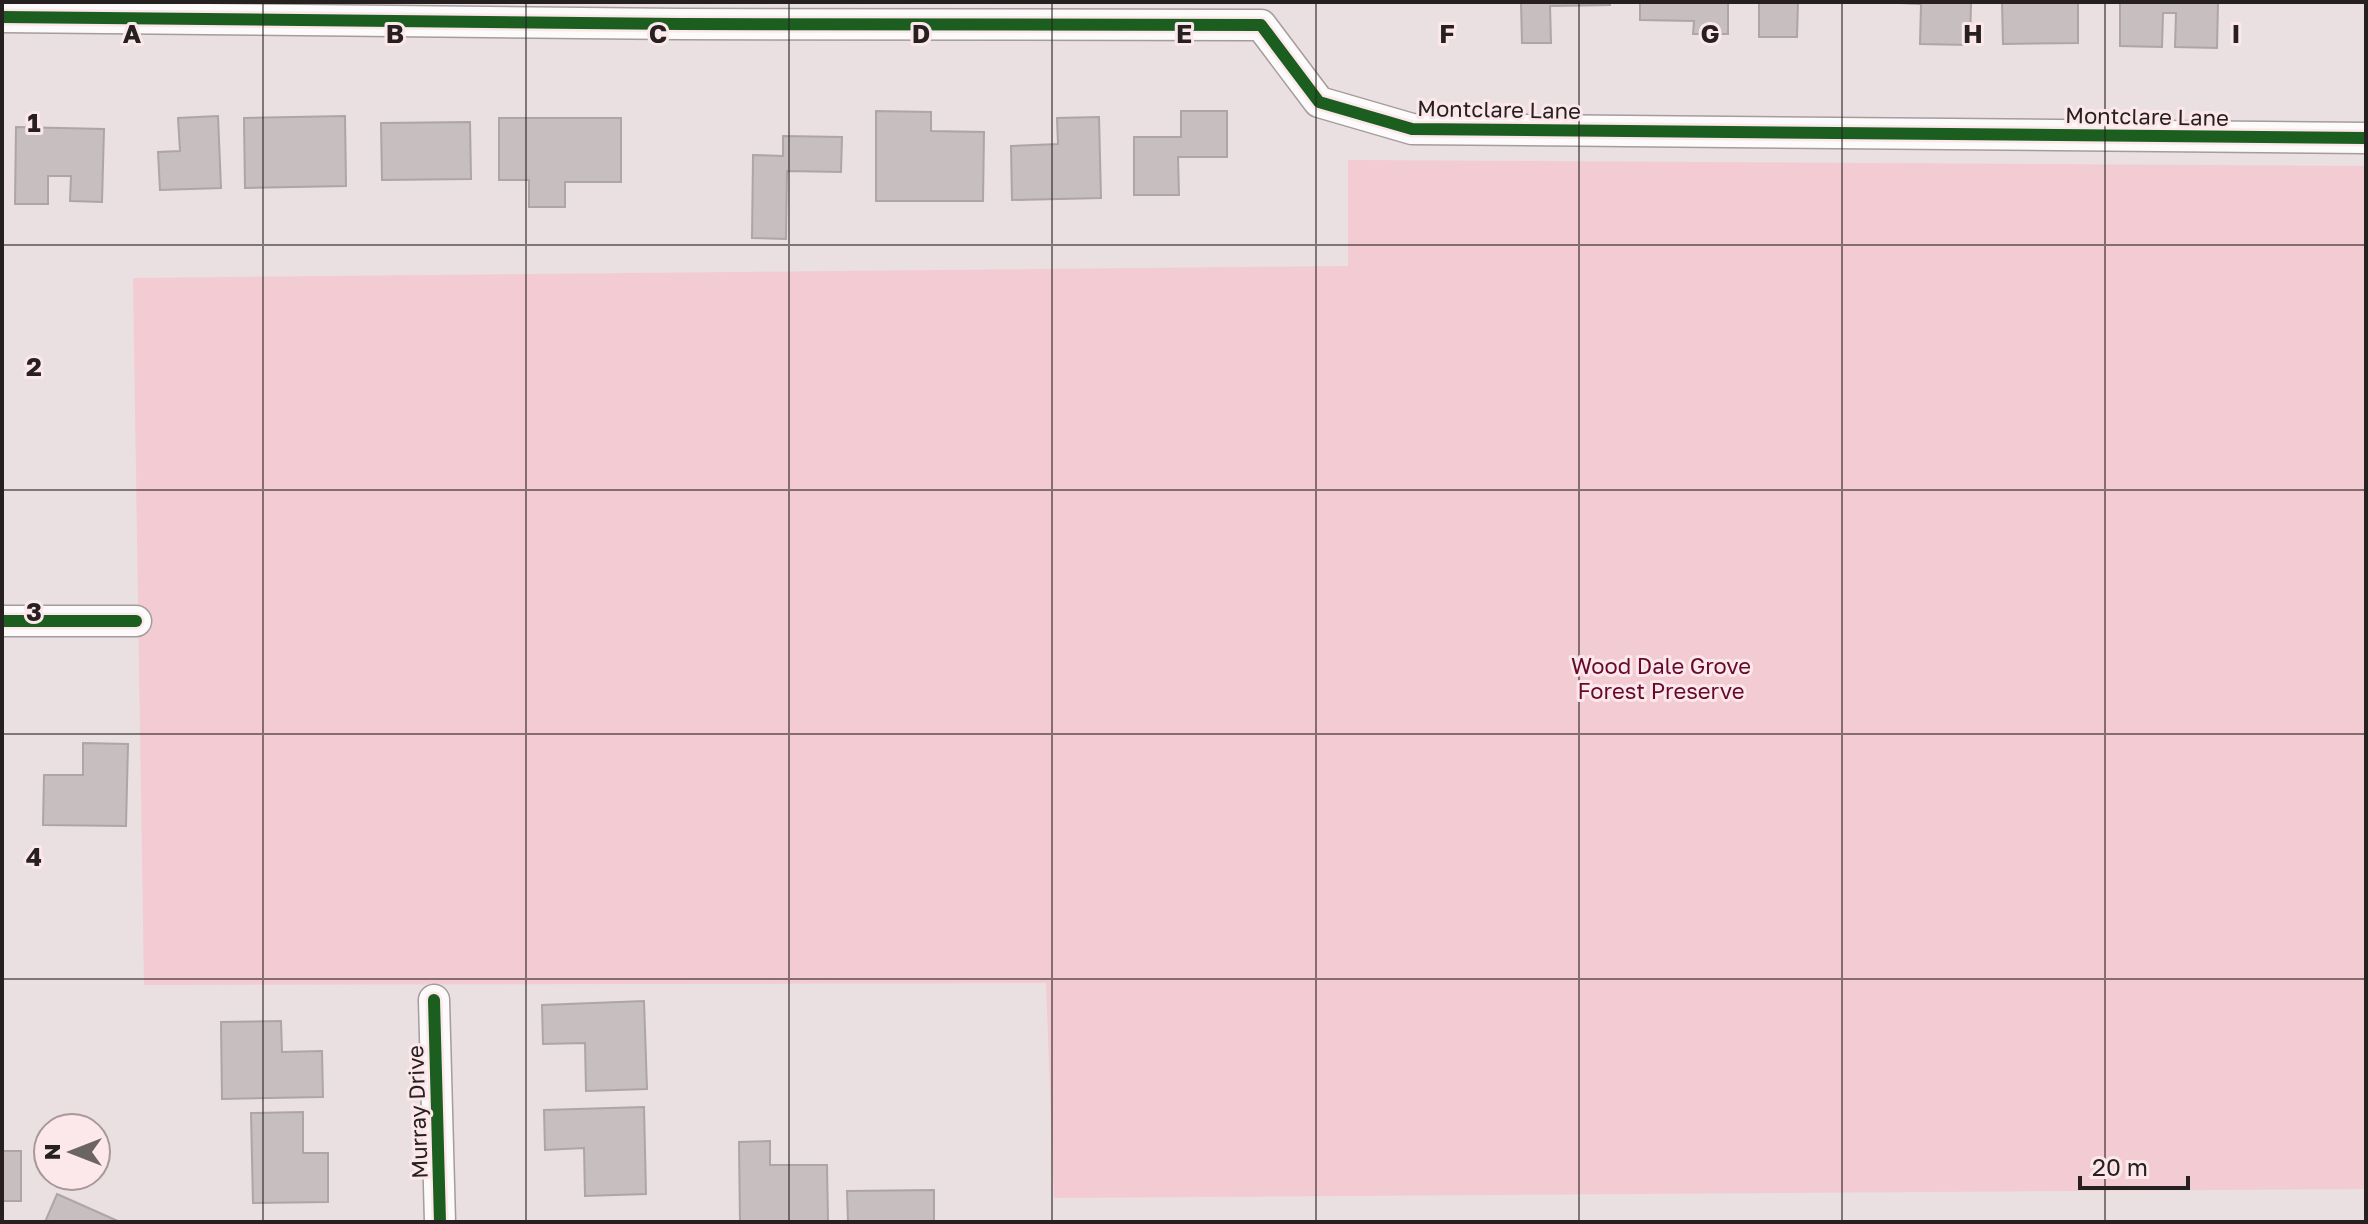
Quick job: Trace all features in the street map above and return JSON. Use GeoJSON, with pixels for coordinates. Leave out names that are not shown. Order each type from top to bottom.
{"type":"FeatureCollection","features":[{"type":"Feature","properties":{"kind":"street","name":"Montclare Lane"},"geometry":{"type":"LineString","coordinates":[[2,17],[680,13],[1261,25],[1319,102],[1412,129],[2366,138]]}},
{"type":"Feature","properties":{"kind":"street"},"geometry":{"type":"LineString","coordinates":[[2,621],[136,621]]}},
{"type":"Feature","properties":{"kind":"street","name":"Murray Drive"},"geometry":{"type":"LineString","coordinates":[[434,1000],[440,1222]]}},
{"type":"Feature","properties":{"kind":"green space","name":"Wood Dale Grove Forest Preserve"},"geometry":{"type":"Polygon","coordinates":[[[1348,160],[2366,166],[2366,1189],[1054,1198],[1046,983],[144,985],[133,278],[1348,266],[1348,160]]]}},
{"type":"Feature","properties":{"kind":"building"},"geometry":{"type":"Polygon","coordinates":[[[1521,2],[1610,2],[1610,5],[1550,6],[1551,43],[1522,43],[1521,2]]]}},
{"type":"Feature","properties":{"kind":"building"},"geometry":{"type":"Polygon","coordinates":[[[1640,2],[1728,2],[1728,34],[1693,34],[1694,21],[1640,20],[1640,2]]]}},
{"type":"Feature","properties":{"kind":"building"},"geometry":{"type":"Polygon","coordinates":[[[1759,2],[1798,2],[1797,37],[1759,37],[1759,2]]]}},
{"type":"Feature","properties":{"kind":"building"},"geometry":{"type":"Polygon","coordinates":[[[1877,2],[1971,2],[1970,45],[1920,44],[1921,4],[1877,2]]]}},
{"type":"Feature","properties":{"kind":"building"},"geometry":{"type":"Polygon","coordinates":[[[2002,2],[2078,2],[2078,43],[2003,44],[2002,2]]]}},
{"type":"Feature","properties":{"kind":"building"},"geometry":{"type":"Polygon","coordinates":[[[2120,2],[2218,2],[2217,48],[2175,47],[2176,13],[2163,13],[2162,47],[2120,46],[2120,2]]]}},
{"type":"Feature","properties":{"kind":"building"},"geometry":{"type":"Polygon","coordinates":[[[876,111],[931,112],[931,131],[984,132],[983,201],[876,201],[876,111]]]}},
{"type":"Feature","properties":{"kind":"building"},"geometry":{"type":"Polygon","coordinates":[[[1181,111],[1227,111],[1227,157],[1178,157],[1179,195],[1134,195],[1134,137],[1181,137],[1181,111]]]}},
{"type":"Feature","properties":{"kind":"building"},"geometry":{"type":"Polygon","coordinates":[[[218,116],[221,188],[160,190],[158,152],[180,151],[178,118],[218,116]]]}},
{"type":"Feature","properties":{"kind":"building"},"geometry":{"type":"Polygon","coordinates":[[[345,116],[346,186],[245,188],[244,118],[345,116]]]}},
{"type":"Feature","properties":{"kind":"building"},"geometry":{"type":"Polygon","coordinates":[[[1099,117],[1101,198],[1012,200],[1011,146],[1058,144],[1057,118],[1099,117]]]}},
{"type":"Feature","properties":{"kind":"building"},"geometry":{"type":"Polygon","coordinates":[[[499,118],[621,118],[621,182],[565,182],[565,207],[529,207],[529,180],[499,180],[499,118]]]}},
{"type":"Feature","properties":{"kind":"building"},"geometry":{"type":"Polygon","coordinates":[[[470,122],[471,179],[382,180],[381,123],[470,122]]]}},
{"type":"Feature","properties":{"kind":"building"},"geometry":{"type":"Polygon","coordinates":[[[16,127],[104,129],[102,202],[70,201],[71,176],[48,176],[48,204],[15,204],[16,127]]]}},
{"type":"Feature","properties":{"kind":"building"},"geometry":{"type":"Polygon","coordinates":[[[783,136],[842,137],[841,172],[787,171],[786,239],[752,238],[753,155],[783,156],[783,136]]]}},
{"type":"Feature","properties":{"kind":"building"},"geometry":{"type":"Polygon","coordinates":[[[83,743],[128,744],[126,826],[43,825],[44,775],[83,775],[83,743]]]}},
{"type":"Feature","properties":{"kind":"building"},"geometry":{"type":"Polygon","coordinates":[[[644,1001],[647,1089],[586,1091],[585,1043],[543,1044],[542,1005],[644,1001]]]}},
{"type":"Feature","properties":{"kind":"building"},"geometry":{"type":"Polygon","coordinates":[[[281,1021],[282,1052],[322,1051],[323,1097],[222,1099],[221,1022],[281,1021]]]}},
{"type":"Feature","properties":{"kind":"building"},"geometry":{"type":"Polygon","coordinates":[[[644,1107],[646,1194],[585,1196],[584,1148],[545,1150],[544,1110],[644,1107]]]}},
{"type":"Feature","properties":{"kind":"building"},"geometry":{"type":"Polygon","coordinates":[[[303,1112],[303,1153],[328,1153],[328,1202],[253,1203],[251,1113],[303,1112]]]}},
{"type":"Feature","properties":{"kind":"building"},"geometry":{"type":"Polygon","coordinates":[[[770,1141],[770,1165],[827,1165],[828,1222],[740,1222],[739,1142],[770,1141]]]}},
{"type":"Feature","properties":{"kind":"building"},"geometry":{"type":"Polygon","coordinates":[[[2,1151],[21,1151],[21,1201],[2,1201],[2,1151]]]}},
{"type":"Feature","properties":{"kind":"building"},"geometry":{"type":"Polygon","coordinates":[[[934,1190],[934,1222],[848,1222],[847,1191],[934,1190]]]}},
{"type":"Feature","properties":{"kind":"building"},"geometry":{"type":"Polygon","coordinates":[[[57,1194],[120,1222],[45,1222],[57,1194]]]}},
{"type":"Feature","properties":{"kind":"cycle path"},"geometry":{"type":"LineString","coordinates":[[2,17],[680,24],[1261,25],[1319,102],[1412,129],[2366,138]]}},
{"type":"Feature","properties":{"kind":"cycle path"},"geometry":{"type":"LineString","coordinates":[[2,621],[136,621]]}},
{"type":"Feature","properties":{"kind":"cycle path"},"geometry":{"type":"LineString","coordinates":[[434,1000],[440,1222]]}}]}
